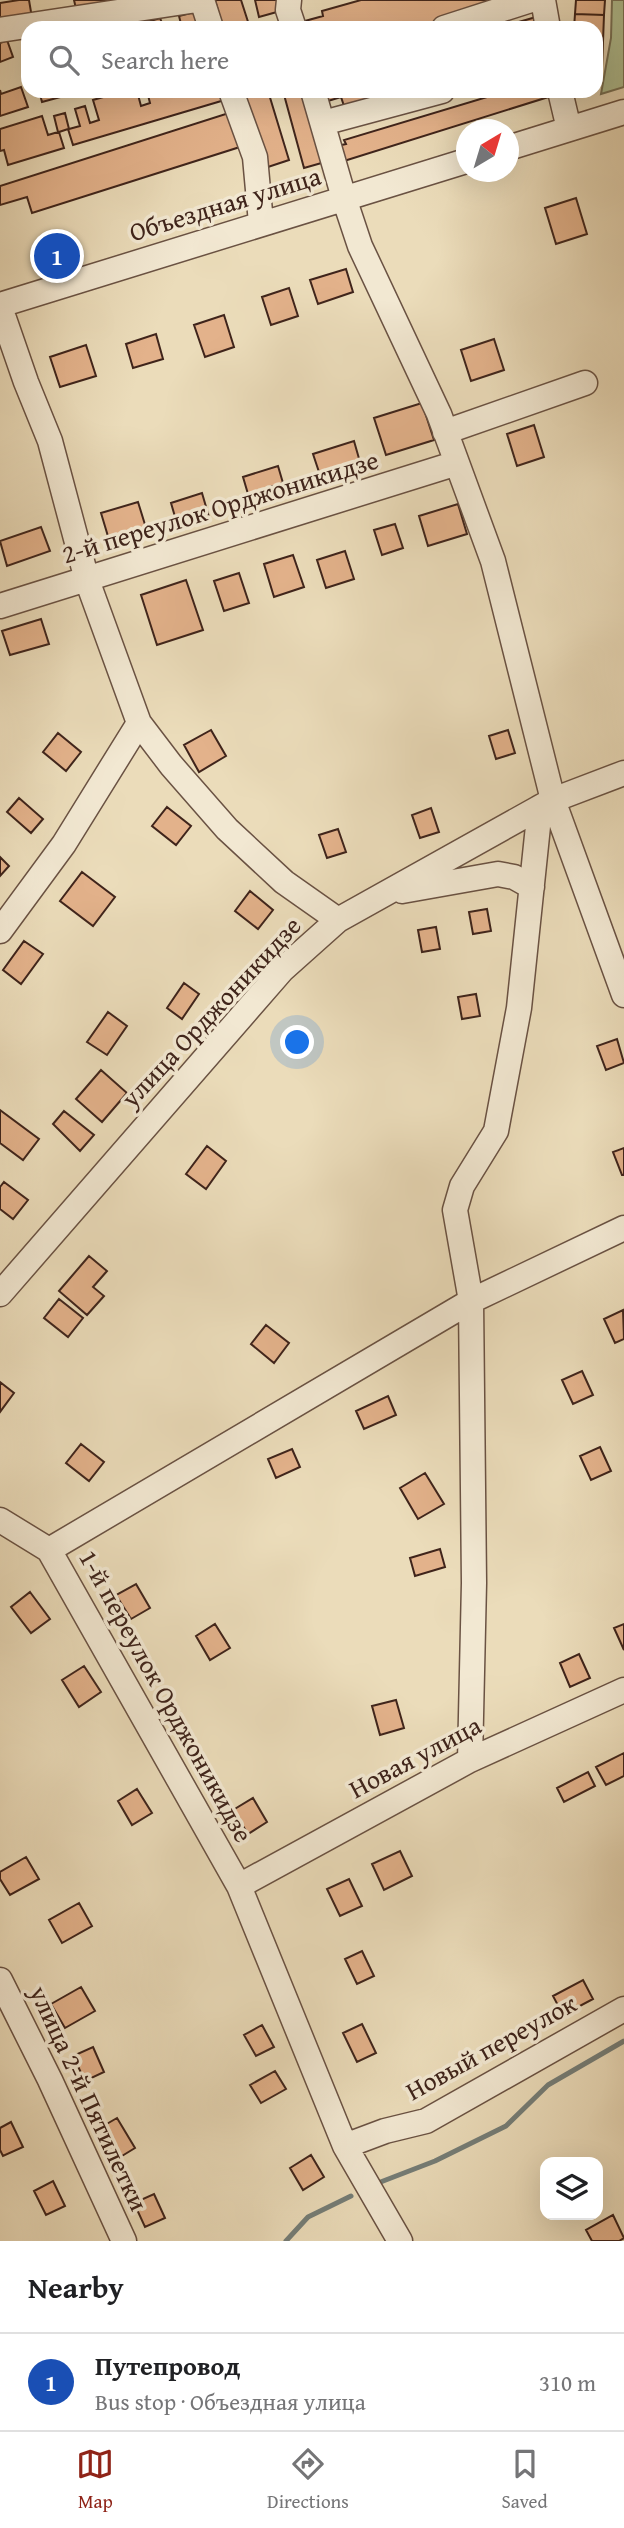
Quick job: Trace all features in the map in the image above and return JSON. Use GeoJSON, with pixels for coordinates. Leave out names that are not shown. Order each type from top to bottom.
{"type":"FeatureCollection","features":[{"type":"Feature","properties":{"kind":"street"},"geometry":{"type":"LineString","coordinates":[[59,21],[197,0]]}},
{"type":"Feature","properties":{"kind":"street"},"geometry":{"type":"LineString","coordinates":[[202,0],[209,21]]}},
{"type":"Feature","properties":{"kind":"street"},"geometry":{"type":"LineString","coordinates":[[289,0],[288,10],[292,21]]}},
{"type":"Feature","properties":{"kind":"street"},"geometry":{"type":"LineString","coordinates":[[466,21],[531,0]]}},
{"type":"Feature","properties":{"kind":"street"},"geometry":{"type":"LineString","coordinates":[[543,0],[547,21]]}},
{"type":"Feature","properties":{"kind":"street"},"geometry":{"type":"LineString","coordinates":[[0,30],[21,27]]}},
{"type":"Feature","properties":{"kind":"street"},"geometry":{"type":"LineString","coordinates":[[233,98],[254,157],[261,223]]}},
{"type":"Feature","properties":{"kind":"street"},"geometry":{"type":"LineString","coordinates":[[315,98],[360,246],[439,414],[493,561],[547,803],[624,995]]}},
{"type":"Feature","properties":{"kind":"street"},"geometry":{"type":"LineString","coordinates":[[323,123],[416,98]]}},
{"type":"Feature","properties":{"kind":"street"},"geometry":{"type":"LineString","coordinates":[[562,98],[569,129]]}},
{"type":"Feature","properties":{"kind":"street"},"geometry":{"type":"LineString","coordinates":[[519,145],[624,112]]}},
{"type":"Feature","properties":{"kind":"street","name":"Объездная улица"},"geometry":{"type":"LineString","coordinates":[[0,306],[456,163]]}},
{"type":"Feature","properties":{"kind":"street"},"geometry":{"type":"LineString","coordinates":[[0,306],[7,349],[50,441],[88,580],[139,723],[171,765],[227,829],[284,882],[338,920]]}},
{"type":"Feature","properties":{"kind":"street"},"geometry":{"type":"LineString","coordinates":[[445,432],[585,383]]}},
{"type":"Feature","properties":{"kind":"street","name":"2-й переулок Орджоникидзе"},"geometry":{"type":"LineString","coordinates":[[0,606],[457,463]]}},
{"type":"Feature","properties":{"kind":"street"},"geometry":{"type":"LineString","coordinates":[[0,931],[64,845],[139,723]]}},
{"type":"Feature","properties":{"kind":"street","name":"улица Орджоникидзе"},"geometry":{"type":"LineString","coordinates":[[0,1294],[282,970],[338,920],[547,803],[624,773]]}},
{"type":"Feature","properties":{"kind":"street"},"geometry":{"type":"LineString","coordinates":[[470,1759],[474,1583],[471,1301],[455,1210],[462,1186],[496,1131],[519,1008],[532,887],[547,803]]}},
{"type":"Feature","properties":{"kind":"street"},"geometry":{"type":"LineString","coordinates":[[384,894],[498,874],[513,877],[532,887]]}},
{"type":"Feature","properties":{"kind":"street"},"geometry":{"type":"LineString","coordinates":[[49,1549],[471,1301],[624,1228]]}},
{"type":"Feature","properties":{"kind":"street","name":"1-й переулок Орджоникидзе"},"geometry":{"type":"LineString","coordinates":[[0,1520],[49,1549],[239,1886],[345,2146],[400,2241]]}},
{"type":"Feature","properties":{"kind":"street","name":"Новая улица"},"geometry":{"type":"LineString","coordinates":[[239,1886],[470,1759],[624,1690]]}},
{"type":"Feature","properties":{"kind":"street","name":"улица 2-й Пятилетки"},"geometry":{"type":"LineString","coordinates":[[0,1980],[44,2067],[124,2241]]}},
{"type":"Feature","properties":{"kind":"street","name":"Новый переулок"},"geometry":{"type":"LineString","coordinates":[[345,2146],[385,2131],[426,2121],[624,2009]]}},
{"type":"Feature","properties":{"kind":"green space"},"geometry":{"type":"Polygon","coordinates":[[[612,0],[624,0],[624,87],[603,93],[603,83],[611,38],[612,0]]]}},
{"type":"Feature","properties":{"kind":"building"},"geometry":{"type":"Polygon","coordinates":[[[29,0],[32,18],[0,23],[0,3],[29,0]]]}},
{"type":"Feature","properties":{"kind":"building"},"geometry":{"type":"Polygon","coordinates":[[[74,0],[137,0],[77,13],[74,0]]]}},
{"type":"Feature","properties":{"kind":"building"},"geometry":{"type":"Polygon","coordinates":[[[215,0],[241,0],[248,21],[221,21],[215,0]]]}},
{"type":"Feature","properties":{"kind":"building"},"geometry":{"type":"Polygon","coordinates":[[[255,0],[281,0],[284,10],[259,17],[255,0]]]}},
{"type":"Feature","properties":{"kind":"building"},"geometry":{"type":"Polygon","coordinates":[[[361,0],[508,0],[440,21],[305,21],[323,16],[322,11],[361,0]]]}},
{"type":"Feature","properties":{"kind":"building"},"geometry":{"type":"Polygon","coordinates":[[[576,0],[605,0],[604,15],[575,14],[576,0]]]}},
{"type":"Feature","properties":{"kind":"building"},"geometry":{"type":"Polygon","coordinates":[[[198,11],[201,21],[180,21],[179,16],[198,11]]]}},
{"type":"Feature","properties":{"kind":"building"},"geometry":{"type":"Polygon","coordinates":[[[575,14],[604,15],[603,42],[603,21],[574,21],[575,14]]]}},
{"type":"Feature","properties":{"kind":"building"},"geometry":{"type":"Polygon","coordinates":[[[7,40],[13,57],[0,62],[0,43],[7,40]]]}},
{"type":"Feature","properties":{"kind":"building"},"geometry":{"type":"Polygon","coordinates":[[[21,87],[21,98],[25,98],[28,107],[0,116],[0,90],[1,94],[21,87]]]}},
{"type":"Feature","properties":{"kind":"building"},"geometry":{"type":"Polygon","coordinates":[[[41,98],[57,98],[42,102],[41,98]]]}},
{"type":"Feature","properties":{"kind":"building"},"geometry":{"type":"Polygon","coordinates":[[[139,98],[141,106],[150,103],[149,98],[228,99],[73,145],[68,129],[59,132],[64,148],[8,165],[4,150],[0,151],[0,129],[42,116],[48,135],[58,132],[54,116],[65,113],[69,129],[80,126],[75,109],[85,106],[90,123],[99,120],[93,100],[139,98]]]}},
{"type":"Feature","properties":{"kind":"building"},"geometry":{"type":"Polygon","coordinates":[[[244,98],[270,98],[289,160],[265,168],[244,98]]]}},
{"type":"Feature","properties":{"kind":"building"},"geometry":{"type":"Polygon","coordinates":[[[285,98],[308,98],[325,162],[304,168],[285,98]]]}},
{"type":"Feature","properties":{"kind":"building"},"geometry":{"type":"Polygon","coordinates":[[[341,98],[399,98],[347,115],[341,98]]]}},
{"type":"Feature","properties":{"kind":"building"},"geometry":{"type":"Polygon","coordinates":[[[484,98],[545,98],[478,119],[456,119],[456,126],[344,161],[337,146],[346,144],[344,140],[484,98]]]}},
{"type":"Feature","properties":{"kind":"building"},"geometry":{"type":"Polygon","coordinates":[[[232,112],[243,146],[32,213],[27,197],[0,205],[0,186],[232,112]]]}},
{"type":"Feature","properties":{"kind":"building"},"geometry":{"type":"Polygon","coordinates":[[[576,198],[587,234],[556,244],[545,208],[576,198]]]}},
{"type":"Feature","properties":{"kind":"building"},"geometry":{"type":"Polygon","coordinates":[[[346,269],[353,292],[318,304],[310,280],[346,269]]]}},
{"type":"Feature","properties":{"kind":"building"},"geometry":{"type":"Polygon","coordinates":[[[289,288],[298,316],[271,325],[262,297],[289,288]]]}},
{"type":"Feature","properties":{"kind":"building"},"geometry":{"type":"Polygon","coordinates":[[[224,315],[234,347],[205,357],[194,325],[224,315]]]}},
{"type":"Feature","properties":{"kind":"building"},"geometry":{"type":"Polygon","coordinates":[[[156,334],[163,359],[133,368],[126,344],[156,334]]]}},
{"type":"Feature","properties":{"kind":"building"},"geometry":{"type":"Polygon","coordinates":[[[494,339],[504,370],[471,381],[461,350],[494,339]]]}},
{"type":"Feature","properties":{"kind":"building"},"geometry":{"type":"Polygon","coordinates":[[[86,345],[96,376],[60,387],[50,357],[86,345]]]}},
{"type":"Feature","properties":{"kind":"building"},"geometry":{"type":"Polygon","coordinates":[[[422,403],[434,440],[386,455],[374,418],[422,403]]]}},
{"type":"Feature","properties":{"kind":"building"},"geometry":{"type":"Polygon","coordinates":[[[534,425],[544,457],[517,466],[507,434],[534,425]]]}},
{"type":"Feature","properties":{"kind":"building"},"geometry":{"type":"Polygon","coordinates":[[[354,441],[360,462],[320,475],[313,454],[354,441]]]}},
{"type":"Feature","properties":{"kind":"building"},"geometry":{"type":"Polygon","coordinates":[[[278,466],[283,483],[248,494],[243,477],[278,466]]]}},
{"type":"Feature","properties":{"kind":"building"},"geometry":{"type":"Polygon","coordinates":[[[202,493],[209,517],[178,527],[171,503],[202,493]]]}},
{"type":"Feature","properties":{"kind":"building"},"geometry":{"type":"Polygon","coordinates":[[[138,502],[147,531],[110,543],[101,513],[138,502]]]}},
{"type":"Feature","properties":{"kind":"building"},"geometry":{"type":"Polygon","coordinates":[[[458,504],[467,534],[428,546],[419,516],[458,504]]]}},
{"type":"Feature","properties":{"kind":"building"},"geometry":{"type":"Polygon","coordinates":[[[395,524],[403,548],[382,555],[374,530],[395,524]]]}},
{"type":"Feature","properties":{"kind":"building"},"geometry":{"type":"Polygon","coordinates":[[[41,527],[50,551],[7,566],[0,541],[41,527]]]}},
{"type":"Feature","properties":{"kind":"building"},"geometry":{"type":"Polygon","coordinates":[[[345,551],[354,579],[326,588],[317,560],[345,551]]]}},
{"type":"Feature","properties":{"kind":"building"},"geometry":{"type":"Polygon","coordinates":[[[293,555],[304,587],[274,597],[264,564],[293,555]]]}},
{"type":"Feature","properties":{"kind":"building"},"geometry":{"type":"Polygon","coordinates":[[[239,573],[249,603],[224,611],[214,581],[239,573]]]}},
{"type":"Feature","properties":{"kind":"building"},"geometry":{"type":"Polygon","coordinates":[[[186,580],[203,630],[157,645],[141,595],[186,580]]]}},
{"type":"Feature","properties":{"kind":"building"},"geometry":{"type":"Polygon","coordinates":[[[41,619],[49,644],[10,655],[2,631],[41,619]]]}},
{"type":"Feature","properties":{"kind":"building"},"geometry":{"type":"Polygon","coordinates":[[[211,730],[226,756],[199,772],[184,745],[211,730]]]}},
{"type":"Feature","properties":{"kind":"building"},"geometry":{"type":"Polygon","coordinates":[[[508,730],[515,753],[496,759],[489,736],[508,730]]]}},
{"type":"Feature","properties":{"kind":"building"},"geometry":{"type":"Polygon","coordinates":[[[58,733],[81,752],[66,771],[43,752],[58,733]]]}},
{"type":"Feature","properties":{"kind":"building"},"geometry":{"type":"Polygon","coordinates":[[[19,798],[43,819],[31,833],[7,812],[19,798]]]}},
{"type":"Feature","properties":{"kind":"building"},"geometry":{"type":"Polygon","coordinates":[[[167,807],[191,826],[176,845],[152,826],[167,807]]]}},
{"type":"Feature","properties":{"kind":"building"},"geometry":{"type":"Polygon","coordinates":[[[431,808],[439,832],[420,838],[412,815],[431,808]]]}},
{"type":"Feature","properties":{"kind":"building"},"geometry":{"type":"Polygon","coordinates":[[[338,829],[346,852],[327,858],[319,835],[338,829]]]}},
{"type":"Feature","properties":{"kind":"building"},"geometry":{"type":"Polygon","coordinates":[[[0,857],[9,866],[0,876],[0,857]]]}},
{"type":"Feature","properties":{"kind":"building"},"geometry":{"type":"Polygon","coordinates":[[[82,872],[115,897],[93,926],[60,901],[82,872]]]}},
{"type":"Feature","properties":{"kind":"building"},"geometry":{"type":"Polygon","coordinates":[[[250,891],[273,910],[258,929],[235,911],[250,891]]]}},
{"type":"Feature","properties":{"kind":"building"},"geometry":{"type":"Polygon","coordinates":[[[487,909],[491,931],[473,934],[469,912],[487,909]]]}},
{"type":"Feature","properties":{"kind":"building"},"geometry":{"type":"Polygon","coordinates":[[[436,927],[440,949],[422,952],[418,930],[436,927]]]}},
{"type":"Feature","properties":{"kind":"building"},"geometry":{"type":"Polygon","coordinates":[[[24,941],[43,954],[21,984],[3,970],[24,941]]]}},
{"type":"Feature","properties":{"kind":"building"},"geometry":{"type":"Polygon","coordinates":[[[184,983],[199,994],[182,1019],[167,1008],[184,983]]]}},
{"type":"Feature","properties":{"kind":"building"},"geometry":{"type":"Polygon","coordinates":[[[476,994],[480,1016],[462,1019],[458,997],[476,994]]]}},
{"type":"Feature","properties":{"kind":"building"},"geometry":{"type":"Polygon","coordinates":[[[108,1012],[127,1026],[107,1055],[87,1042],[108,1012]]]}},
{"type":"Feature","properties":{"kind":"building"},"geometry":{"type":"Polygon","coordinates":[[[617,1039],[624,1063],[606,1070],[597,1046],[617,1039]]]}},
{"type":"Feature","properties":{"kind":"building"},"geometry":{"type":"Polygon","coordinates":[[[101,1070],[127,1093],[102,1122],[76,1099],[101,1070]]]}},
{"type":"Feature","properties":{"kind":"building"},"geometry":{"type":"Polygon","coordinates":[[[0,1110],[39,1139],[23,1160],[0,1143],[0,1110]]]}},
{"type":"Feature","properties":{"kind":"building"},"geometry":{"type":"Polygon","coordinates":[[[64,1111],[94,1135],[80,1151],[53,1124],[64,1111]]]}},
{"type":"Feature","properties":{"kind":"building"},"geometry":{"type":"Polygon","coordinates":[[[207,1146],[226,1161],[206,1189],[186,1174],[207,1146]]]}},
{"type":"Feature","properties":{"kind":"building"},"geometry":{"type":"Polygon","coordinates":[[[624,1148],[624,1175],[622,1175],[613,1152],[624,1148]]]}},
{"type":"Feature","properties":{"kind":"building"},"geometry":{"type":"Polygon","coordinates":[[[4,1182],[28,1200],[13,1219],[0,1209],[0,1187],[4,1182]]]}},
{"type":"Feature","properties":{"kind":"building"},"geometry":{"type":"Polygon","coordinates":[[[89,1256],[107,1271],[93,1287],[104,1296],[87,1315],[59,1291],[89,1256]]]}},
{"type":"Feature","properties":{"kind":"building"},"geometry":{"type":"Polygon","coordinates":[[[59,1299],[83,1318],[68,1337],[44,1318],[59,1299]]]}},
{"type":"Feature","properties":{"kind":"building"},"geometry":{"type":"Polygon","coordinates":[[[623,1310],[624,1339],[615,1343],[604,1319],[623,1310]]]}},
{"type":"Feature","properties":{"kind":"building"},"geometry":{"type":"Polygon","coordinates":[[[266,1325],[289,1343],[274,1363],[251,1344],[266,1325]]]}},
{"type":"Feature","properties":{"kind":"building"},"geometry":{"type":"Polygon","coordinates":[[[582,1371],[593,1395],[573,1404],[562,1380],[582,1371]]]}},
{"type":"Feature","properties":{"kind":"building"},"geometry":{"type":"Polygon","coordinates":[[[0,1382],[14,1393],[0,1412],[0,1382]]]}},
{"type":"Feature","properties":{"kind":"building"},"geometry":{"type":"Polygon","coordinates":[[[388,1396],[396,1415],[364,1429],[356,1411],[388,1396]]]}},
{"type":"Feature","properties":{"kind":"building"},"geometry":{"type":"Polygon","coordinates":[[[81,1444],[104,1462],[89,1481],[66,1463],[81,1444]]]}},
{"type":"Feature","properties":{"kind":"building"},"geometry":{"type":"Polygon","coordinates":[[[600,1447],[611,1471],[591,1480],[580,1456],[600,1447]]]}},
{"type":"Feature","properties":{"kind":"building"},"geometry":{"type":"Polygon","coordinates":[[[292,1449],[300,1467],[276,1478],[268,1459],[292,1449]]]}},
{"type":"Feature","properties":{"kind":"building"},"geometry":{"type":"Polygon","coordinates":[[[425,1473],[444,1504],[418,1519],[400,1488],[425,1473]]]}},
{"type":"Feature","properties":{"kind":"building"},"geometry":{"type":"Polygon","coordinates":[[[440,1549],[445,1567],[415,1576],[410,1558],[440,1549]]]}},
{"type":"Feature","properties":{"kind":"building"},"geometry":{"type":"Polygon","coordinates":[[[136,1584],[150,1608],[131,1619],[116,1595],[136,1584]]]}},
{"type":"Feature","properties":{"kind":"building"},"geometry":{"type":"Polygon","coordinates":[[[30,1592],[50,1619],[31,1633],[11,1607],[30,1592]]]}},
{"type":"Feature","properties":{"kind":"building"},"geometry":{"type":"Polygon","coordinates":[[[215,1624],[230,1648],[210,1660],[196,1636],[215,1624]]]}},
{"type":"Feature","properties":{"kind":"building"},"geometry":{"type":"Polygon","coordinates":[[[624,1624],[624,1650],[614,1628],[624,1624]]]}},
{"type":"Feature","properties":{"kind":"building"},"geometry":{"type":"Polygon","coordinates":[[[579,1654],[590,1678],[570,1687],[560,1663],[579,1654]]]}},
{"type":"Feature","properties":{"kind":"building"},"geometry":{"type":"Polygon","coordinates":[[[84,1666],[101,1692],[79,1707],[62,1680],[84,1666]]]}},
{"type":"Feature","properties":{"kind":"building"},"geometry":{"type":"Polygon","coordinates":[[[396,1700],[404,1728],[380,1735],[372,1706],[396,1700]]]}},
{"type":"Feature","properties":{"kind":"building"},"geometry":{"type":"Polygon","coordinates":[[[624,1753],[624,1776],[606,1785],[596,1767],[624,1753]]]}},
{"type":"Feature","properties":{"kind":"building"},"geometry":{"type":"Polygon","coordinates":[[[588,1772],[595,1786],[564,1802],[557,1788],[588,1772]]]}},
{"type":"Feature","properties":{"kind":"building"},"geometry":{"type":"Polygon","coordinates":[[[137,1789],[152,1813],[132,1825],[118,1801],[137,1789]]]}},
{"type":"Feature","properties":{"kind":"building"},"geometry":{"type":"Polygon","coordinates":[[[253,1798],[267,1822],[248,1834],[233,1810],[253,1798]]]}},
{"type":"Feature","properties":{"kind":"building"},"geometry":{"type":"Polygon","coordinates":[[[400,1851],[412,1876],[384,1890],[372,1864],[400,1851]]]}},
{"type":"Feature","properties":{"kind":"building"},"geometry":{"type":"Polygon","coordinates":[[[26,1857],[39,1879],[10,1895],[0,1879],[0,1872],[26,1857]]]}},
{"type":"Feature","properties":{"kind":"building"},"geometry":{"type":"Polygon","coordinates":[[[349,1879],[362,1906],[340,1916],[327,1889],[349,1879]]]}},
{"type":"Feature","properties":{"kind":"building"},"geometry":{"type":"Polygon","coordinates":[[[79,1903],[92,1926],[62,1943],[49,1920],[79,1903]]]}},
{"type":"Feature","properties":{"kind":"building"},"geometry":{"type":"Polygon","coordinates":[[[362,1951],[374,1976],[357,1984],[345,1959],[362,1951]]]}},
{"type":"Feature","properties":{"kind":"building"},"geometry":{"type":"Polygon","coordinates":[[[583,1980],[593,1999],[563,2015],[553,1996],[583,1980]]]}},
{"type":"Feature","properties":{"kind":"building"},"geometry":{"type":"Polygon","coordinates":[[[81,1987],[95,2011],[65,2028],[51,2004],[81,1987]]]}},
{"type":"Feature","properties":{"kind":"building"},"geometry":{"type":"Polygon","coordinates":[[[362,2024],[376,2053],[357,2062],[343,2033],[362,2024]]]}},
{"type":"Feature","properties":{"kind":"building"},"geometry":{"type":"Polygon","coordinates":[[[262,2025],[274,2047],[256,2056],[244,2035],[262,2025]]]}},
{"type":"Feature","properties":{"kind":"building"},"geometry":{"type":"Polygon","coordinates":[[[93,2047],[104,2072],[85,2081],[73,2056],[93,2047]]]}},
{"type":"Feature","properties":{"kind":"building"},"geometry":{"type":"Polygon","coordinates":[[[275,2071],[286,2089],[261,2103],[250,2085],[275,2071]]]}},
{"type":"Feature","properties":{"kind":"building"},"geometry":{"type":"Polygon","coordinates":[[[117,2118],[135,2148],[117,2159],[98,2129],[117,2118]]]}},
{"type":"Feature","properties":{"kind":"building"},"geometry":{"type":"Polygon","coordinates":[[[11,2122],[23,2147],[3,2156],[0,2150],[0,2128],[11,2122]]]}},
{"type":"Feature","properties":{"kind":"building"},"geometry":{"type":"Polygon","coordinates":[[[311,2155],[324,2177],[303,2190],[290,2168],[311,2155]]]}},
{"type":"Feature","properties":{"kind":"building"},"geometry":{"type":"Polygon","coordinates":[[[53,2181],[65,2206],[46,2215],[34,2191],[53,2181]]]}},
{"type":"Feature","properties":{"kind":"building"},"geometry":{"type":"Polygon","coordinates":[[[154,2194],[165,2218],[145,2227],[134,2203],[154,2194]]]}},
{"type":"Feature","properties":{"kind":"building"},"geometry":{"type":"Polygon","coordinates":[[[613,2215],[624,2238],[619,2241],[592,2241],[586,2230],[613,2215]]]}},
{"type":"Feature","properties":{"kind":"waterway"},"geometry":{"type":"LineString","coordinates":[[378,2183],[435,2161],[506,2126],[548,2085],[624,2041]]}},
{"type":"Feature","properties":{"kind":"waterway"},"geometry":{"type":"LineString","coordinates":[[286,2241],[308,2217],[351,2196]]}},
{"type":"Feature","properties":{"kind":"place","name":"Путепровод"},"geometry":{"type":"Point","coordinates":[57,256]}}]}
